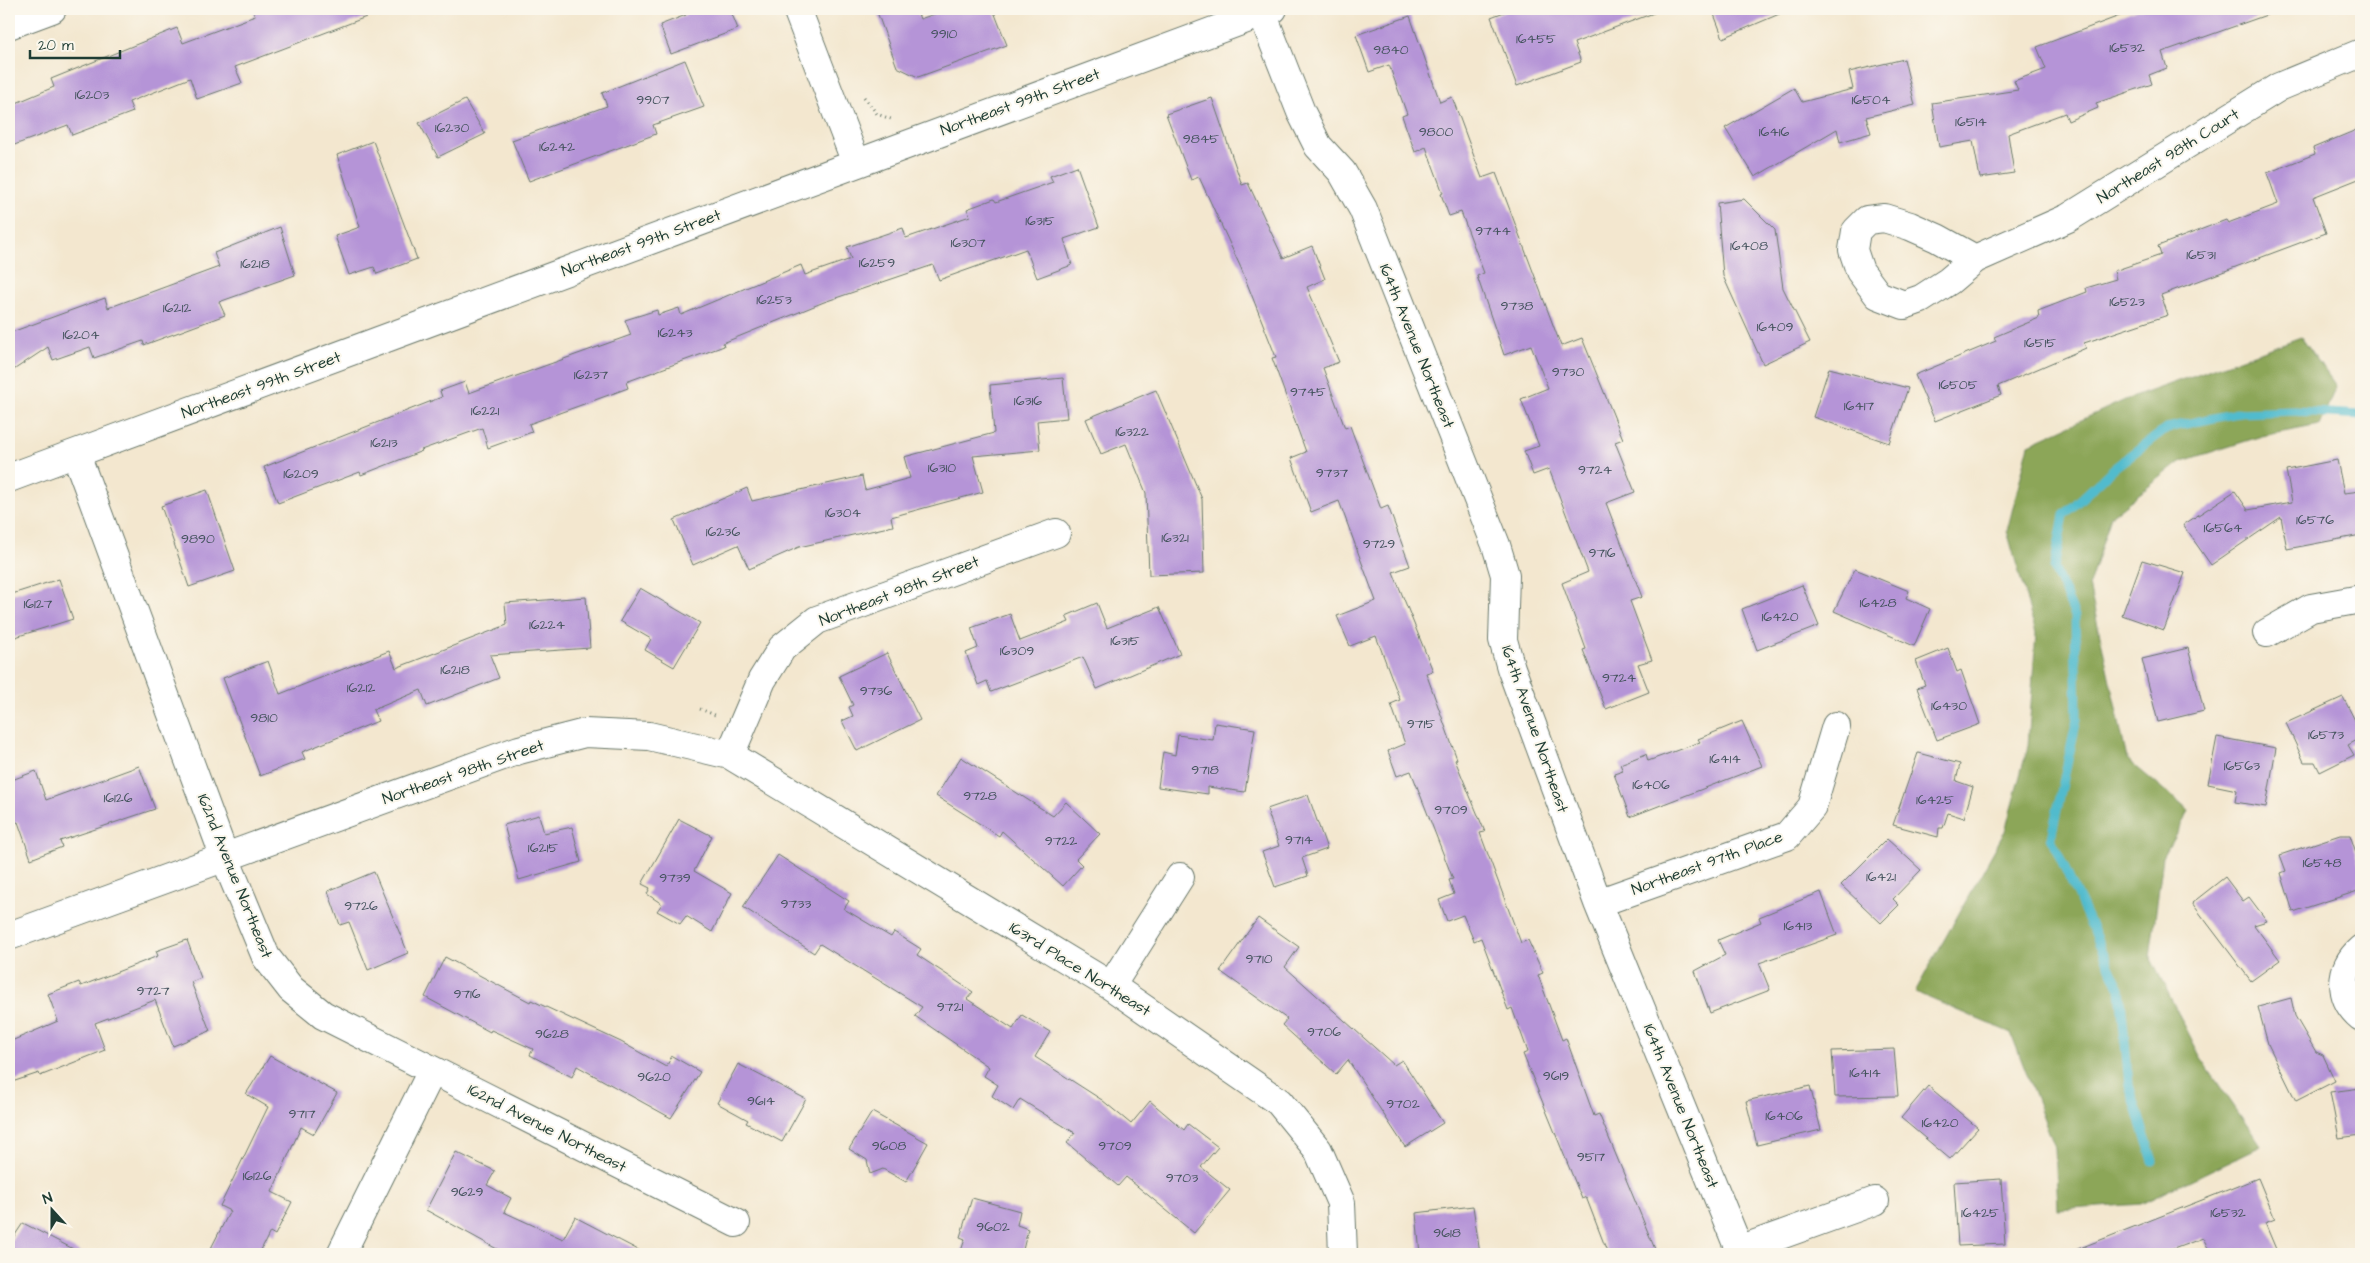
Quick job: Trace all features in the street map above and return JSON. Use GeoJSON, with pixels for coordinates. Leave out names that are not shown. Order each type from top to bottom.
{"type":"FeatureCollection","features":[{"type":"Feature","properties":{"kind":"street"},"geometry":{"type":"LineString","coordinates":[[16,18],[52,9]]}},
{"type":"Feature","properties":{"kind":"street"},"geometry":{"type":"LineString","coordinates":[[797,9],[856,163]]}},
{"type":"Feature","properties":{"kind":"street","name":"Northeast 99th Street"},"geometry":{"type":"LineString","coordinates":[[9,478],[1267,11]]}},
{"type":"Feature","properties":{"kind":"street","name":"164th Avenue Northeast"},"geometry":{"type":"LineString","coordinates":[[1267,11],[1301,112],[1318,146],[1342,172],[1363,209],[1496,545],[1505,574],[1503,640],[1514,677],[1598,903],[1740,1252]]}},
{"type":"Feature","properties":{"kind":"street","name":"Northeast 98th Court"},"geometry":{"type":"LineString","coordinates":[[1975,260],[2068,218],[2279,87],[2361,53]]}},
{"type":"Feature","properties":{"kind":"street","name":"162nd Avenue Northeast"},"geometry":{"type":"LineString","coordinates":[[76,454],[225,858],[266,957],[291,990],[323,1015],[736,1223]]}},
{"type":"Feature","properties":{"kind":"street","name":"Northeast 98th Street"},"geometry":{"type":"LineString","coordinates":[[9,936],[519,750],[585,734],[649,736],[730,755],[762,680],[782,648],[817,620],[1056,533]]}},
{"type":"Feature","properties":{"kind":"street"},"geometry":{"type":"LineString","coordinates":[[2267,633],[2311,608],[2361,599]]}},
{"type":"Feature","properties":{"kind":"street","name":"Northeast 97th Place"},"geometry":{"type":"LineString","coordinates":[[1598,903],[1787,836],[1812,807],[1836,726]]}},
{"type":"Feature","properties":{"kind":"street","name":"163rd Place Northeast"},"geometry":{"type":"LineString","coordinates":[[730,755],[1111,986],[1279,1102],[1318,1150],[1341,1203],[1343,1254]]}},
{"type":"Feature","properties":{"kind":"street"},"geometry":{"type":"LineString","coordinates":[[1111,986],[1180,877]]}},
{"type":"Feature","properties":{"kind":"street"},"geometry":{"type":"LineString","coordinates":[[2361,949],[2353,956],[2346,968],[2343,981],[2344,994],[2350,1007],[2361,1017]]}},
{"type":"Feature","properties":{"kind":"street"},"geometry":{"type":"LineString","coordinates":[[341,1254],[432,1070]]}},
{"type":"Feature","properties":{"kind":"street"},"geometry":{"type":"LineString","coordinates":[[1740,1252],[1875,1201]]}},
{"type":"Feature","properties":{"kind":"path"},"geometry":{"type":"LineString","coordinates":[[862,94],[877,114],[894,120]]}},
{"type":"Feature","properties":{"kind":"green space"},"geometry":{"type":"Polygon","coordinates":[[[2301,337],[2336,386],[2320,425],[2262,436],[2180,462],[2111,516],[2089,585],[2127,759],[2189,811],[2163,857],[2150,957],[2200,1056],[2261,1146],[2141,1204],[2058,1210],[2055,1148],[2011,1033],[1915,992],[2005,831],[2028,746],[2036,633],[2007,531],[2029,444],[2125,400],[2301,337]]]}},
{"type":"Feature","properties":{"kind":"building"},"geometry":{"type":"Polygon","coordinates":[[[252,9],[382,9],[382,11],[235,67],[242,83],[197,99],[190,78],[129,102],[133,112],[72,135],[68,125],[9,147],[9,106],[54,87],[51,79],[177,28],[183,43],[255,16],[252,9]]]}},
{"type":"Feature","properties":{"kind":"building"},"geometry":{"type":"Polygon","coordinates":[[[683,9],[730,9],[738,29],[671,54],[660,25],[686,15],[683,9]]]}},
{"type":"Feature","properties":{"kind":"building"},"geometry":{"type":"Polygon","coordinates":[[[876,9],[916,9],[920,19],[949,9],[993,9],[1007,45],[918,77],[897,67],[876,9]]]}},
{"type":"Feature","properties":{"kind":"building"},"geometry":{"type":"Polygon","coordinates":[[[1512,9],[1658,9],[1659,11],[1574,43],[1581,62],[1517,86],[1491,17],[1512,9]]]}},
{"type":"Feature","properties":{"kind":"building"},"geometry":{"type":"Polygon","coordinates":[[[1712,9],[1791,9],[1723,38],[1712,9]]]}},
{"type":"Feature","properties":{"kind":"building"},"geometry":{"type":"Polygon","coordinates":[[[2138,9],[2274,9],[2275,12],[2162,52],[2167,68],[2149,75],[2152,84],[2096,103],[2098,108],[2068,121],[2065,113],[2008,134],[2014,173],[1980,178],[1973,141],[1939,147],[1932,103],[2018,90],[2014,81],[2046,69],[2037,47],[2138,9]]]}},
{"type":"Feature","properties":{"kind":"building"},"geometry":{"type":"Polygon","coordinates":[[[1410,16],[1440,102],[1452,97],[1482,178],[1496,173],[1561,346],[1582,338],[1623,439],[1615,442],[1635,492],[1606,503],[1642,597],[1630,601],[1652,660],[1638,664],[1649,692],[1606,709],[1583,650],[1586,649],[1562,583],[1588,572],[1549,469],[1533,475],[1524,451],[1539,446],[1521,399],[1548,388],[1531,345],[1504,355],[1477,276],[1484,273],[1461,212],[1449,216],[1441,194],[1443,193],[1426,147],[1415,152],[1402,116],[1407,114],[1389,65],[1369,72],[1356,35],[1410,16]]]}},
{"type":"Feature","properties":{"kind":"building"},"geometry":{"type":"Polygon","coordinates":[[[1904,59],[1915,105],[1866,117],[1871,133],[1840,142],[1837,129],[1755,177],[1725,128],[1794,88],[1802,102],[1853,89],[1849,72],[1904,59]]]}},
{"type":"Feature","properties":{"kind":"building"},"geometry":{"type":"Polygon","coordinates":[[[685,60],[704,107],[653,125],[656,134],[529,181],[512,140],[607,106],[602,93],[685,60]]]}},
{"type":"Feature","properties":{"kind":"building"},"geometry":{"type":"Polygon","coordinates":[[[1212,98],[1242,185],[1248,183],[1283,258],[1312,246],[1325,279],[1307,287],[1339,362],[1323,368],[1345,428],[1350,426],[1381,509],[1388,506],[1410,566],[1393,572],[1433,671],[1426,673],[1457,759],[1455,760],[1485,832],[1480,833],[1521,943],[1528,940],[1543,973],[1538,975],[1562,1040],[1566,1038],[1594,1116],[1599,1114],[1657,1254],[1608,1254],[1586,1197],[1582,1199],[1523,1054],[1528,1052],[1512,1008],[1508,1010],[1481,938],[1474,941],[1463,915],[1447,921],[1439,900],[1454,894],[1449,880],[1453,879],[1411,771],[1397,776],[1388,751],[1405,744],[1391,704],[1400,700],[1376,636],[1350,646],[1337,616],[1376,601],[1339,501],[1311,512],[1291,458],[1306,452],[1272,358],[1276,357],[1241,268],[1199,177],[1191,180],[1166,114],[1212,98]]]}},
{"type":"Feature","properties":{"kind":"building"},"geometry":{"type":"Polygon","coordinates":[[[465,100],[485,134],[438,157],[419,123],[465,100]]]}},
{"type":"Feature","properties":{"kind":"building"},"geometry":{"type":"Polygon","coordinates":[[[2361,128],[2361,178],[2313,197],[2326,233],[2161,295],[2168,315],[2084,343],[2086,348],[1998,386],[2001,395],[1935,421],[1915,375],[1996,341],[1994,337],[2039,318],[2038,311],[2087,292],[2086,288],[2116,279],[2114,271],[2161,255],[2158,246],[2226,220],[2228,223],[2278,204],[2267,173],[2315,154],[2313,148],[2361,128]]]}},
{"type":"Feature","properties":{"kind":"building"},"geometry":{"type":"Polygon","coordinates":[[[373,141],[417,259],[377,274],[374,267],[349,275],[335,236],[360,227],[337,155],[373,141]]]}},
{"type":"Feature","properties":{"kind":"building"},"geometry":{"type":"Polygon","coordinates":[[[1077,166],[1099,227],[1064,239],[1072,265],[1037,278],[1026,249],[939,280],[933,265],[824,302],[723,343],[724,346],[626,382],[628,388],[529,424],[532,432],[488,448],[482,428],[421,450],[361,475],[360,472],[278,503],[264,467],[442,397],[440,391],[465,382],[469,393],[631,335],[625,320],[657,310],[658,315],[679,308],[681,315],[801,265],[805,275],[851,259],[847,247],[903,228],[906,238],[970,216],[967,209],[994,199],[996,202],[1053,182],[1050,176],[1077,166]]]}},
{"type":"Feature","properties":{"kind":"building"},"geometry":{"type":"Polygon","coordinates":[[[1744,199],[1775,230],[1783,288],[1810,342],[1763,364],[1723,276],[1717,203],[1744,199]]]}},
{"type":"Feature","properties":{"kind":"building"},"geometry":{"type":"Polygon","coordinates":[[[280,227],[295,275],[219,302],[225,315],[144,345],[143,341],[94,358],[90,347],[53,360],[48,347],[9,373],[9,333],[105,298],[108,308],[219,267],[214,253],[280,227]]]}},
{"type":"Feature","properties":{"kind":"building"},"geometry":{"type":"Polygon","coordinates":[[[1829,368],[1908,388],[1889,443],[1813,417],[1829,368]]]}},
{"type":"Feature","properties":{"kind":"building"},"geometry":{"type":"Polygon","coordinates":[[[1063,378],[1067,418],[1037,421],[1040,450],[973,456],[983,492],[891,517],[893,526],[799,547],[749,569],[738,545],[693,565],[674,520],[747,488],[752,501],[862,476],[865,490],[910,478],[904,457],[994,433],[990,385],[1063,378]]]}},
{"type":"Feature","properties":{"kind":"building"},"geometry":{"type":"Polygon","coordinates":[[[1156,390],[1202,499],[1204,573],[1149,575],[1146,493],[1126,444],[1101,454],[1086,419],[1156,390]]]}},
{"type":"Feature","properties":{"kind":"building"},"geometry":{"type":"Polygon","coordinates":[[[2337,460],[2344,493],[2361,491],[2361,535],[2287,549],[2281,517],[2211,565],[2183,525],[2235,491],[2248,510],[2292,502],[2286,470],[2337,460]]]}},
{"type":"Feature","properties":{"kind":"building"},"geometry":{"type":"Polygon","coordinates":[[[207,490],[235,571],[189,587],[161,506],[207,490]]]}},
{"type":"Feature","properties":{"kind":"building"},"geometry":{"type":"Polygon","coordinates":[[[2142,560],[2185,573],[2164,630],[2122,615],[2142,560]]]}},
{"type":"Feature","properties":{"kind":"building"},"geometry":{"type":"Polygon","coordinates":[[[1855,569],[1909,591],[1906,598],[1930,609],[1914,646],[1834,611],[1855,569]]]}},
{"type":"Feature","properties":{"kind":"building"},"geometry":{"type":"Polygon","coordinates":[[[59,579],[73,619],[9,639],[9,595],[59,579]]]}},
{"type":"Feature","properties":{"kind":"building"},"geometry":{"type":"Polygon","coordinates":[[[1802,585],[1819,626],[1757,650],[1742,609],[1802,585]]]}},
{"type":"Feature","properties":{"kind":"building"},"geometry":{"type":"Polygon","coordinates":[[[640,588],[700,623],[674,667],[645,650],[651,639],[620,621],[640,588]]]}},
{"type":"Feature","properties":{"kind":"building"},"geometry":{"type":"Polygon","coordinates":[[[586,597],[590,648],[490,655],[499,678],[427,706],[421,690],[373,710],[378,721],[302,752],[305,759],[260,776],[223,678],[268,661],[280,694],[389,651],[396,668],[507,625],[505,603],[586,597]]]}},
{"type":"Feature","properties":{"kind":"building"},"geometry":{"type":"Polygon","coordinates":[[[1097,603],[1107,628],[1159,607],[1180,654],[1097,689],[1083,657],[991,692],[987,681],[978,685],[966,653],[978,648],[971,628],[1010,614],[1020,641],[1069,622],[1066,616],[1097,603]]]}},
{"type":"Feature","properties":{"kind":"building"},"geometry":{"type":"Polygon","coordinates":[[[1948,648],[1957,672],[1961,670],[1980,724],[1937,740],[1917,688],[1925,685],[1916,661],[1948,648]]]}},
{"type":"Feature","properties":{"kind":"building"},"geometry":{"type":"Polygon","coordinates":[[[2188,648],[2204,711],[2158,722],[2142,659],[2188,648]]]}},
{"type":"Feature","properties":{"kind":"building"},"geometry":{"type":"Polygon","coordinates":[[[887,653],[920,720],[857,751],[842,721],[853,716],[849,707],[853,705],[839,676],[887,653]]]}},
{"type":"Feature","properties":{"kind":"building"},"geometry":{"type":"Polygon","coordinates":[[[2343,697],[2361,732],[2361,738],[2348,745],[2354,755],[2320,772],[2315,762],[2304,762],[2286,723],[2343,697]]]}},
{"type":"Feature","properties":{"kind":"building"},"geometry":{"type":"Polygon","coordinates":[[[1742,721],[1762,766],[1630,817],[1614,774],[1623,771],[1620,764],[1646,754],[1648,761],[1700,742],[1698,739],[1742,721]]]}},
{"type":"Feature","properties":{"kind":"building"},"geometry":{"type":"Polygon","coordinates":[[[1215,723],[1255,729],[1245,792],[1208,787],[1208,794],[1158,787],[1163,752],[1175,755],[1178,735],[1213,740],[1215,723]]]}},
{"type":"Feature","properties":{"kind":"building"},"geometry":{"type":"Polygon","coordinates":[[[2217,737],[2276,748],[2266,807],[2235,802],[2237,790],[2208,784],[2217,737]]]}},
{"type":"Feature","properties":{"kind":"building"},"geometry":{"type":"Polygon","coordinates":[[[1918,753],[1960,764],[1956,781],[1973,787],[1964,818],[1948,813],[1943,828],[1939,828],[1938,837],[1893,825],[1918,753]]]}},
{"type":"Feature","properties":{"kind":"building"},"geometry":{"type":"Polygon","coordinates":[[[961,757],[1053,816],[1066,802],[1100,834],[1076,859],[1082,865],[1063,886],[1002,831],[999,836],[936,796],[961,757]]]}},
{"type":"Feature","properties":{"kind":"building"},"geometry":{"type":"Polygon","coordinates":[[[139,766],[155,809],[60,841],[62,847],[31,859],[18,822],[9,825],[9,781],[36,771],[46,800],[139,766]]]}},
{"type":"Feature","properties":{"kind":"building"},"geometry":{"type":"Polygon","coordinates":[[[1308,795],[1327,849],[1302,858],[1308,876],[1275,887],[1262,852],[1279,846],[1267,809],[1308,795]]]}},
{"type":"Feature","properties":{"kind":"building"},"geometry":{"type":"Polygon","coordinates":[[[539,815],[544,833],[572,827],[581,862],[519,880],[504,825],[539,815]]]}},
{"type":"Feature","properties":{"kind":"building"},"geometry":{"type":"Polygon","coordinates":[[[679,819],[712,836],[694,871],[732,893],[712,932],[686,916],[680,924],[657,911],[662,904],[647,894],[650,888],[642,884],[679,819]]]}},
{"type":"Feature","properties":{"kind":"building"},"geometry":{"type":"Polygon","coordinates":[[[2340,835],[2350,835],[2361,867],[2361,890],[2293,912],[2281,873],[2286,871],[2280,855],[2340,835]]]}},
{"type":"Feature","properties":{"kind":"building"},"geometry":{"type":"Polygon","coordinates":[[[1887,839],[1921,870],[1893,899],[1899,905],[1881,923],[1841,885],[1887,839]]]}},
{"type":"Feature","properties":{"kind":"building"},"geometry":{"type":"Polygon","coordinates":[[[778,855],[849,901],[844,909],[891,937],[894,932],[921,949],[917,955],[973,992],[967,999],[1013,1029],[1022,1015],[1050,1032],[1035,1057],[1102,1100],[1131,1124],[1150,1101],[1184,1130],[1188,1124],[1218,1147],[1201,1167],[1230,1190],[1194,1233],[1126,1177],[1118,1186],[1067,1143],[1075,1133],[1020,1099],[1013,1110],[992,1096],[998,1085],[984,1076],[989,1067],[915,1016],[922,1007],[820,944],[814,953],[743,907],[778,855]]]}},
{"type":"Feature","properties":{"kind":"building"},"geometry":{"type":"Polygon","coordinates":[[[374,872],[408,953],[368,970],[349,922],[340,925],[328,891],[374,872]]]}},
{"type":"Feature","properties":{"kind":"building"},"geometry":{"type":"Polygon","coordinates":[[[2225,877],[2243,901],[2249,897],[2267,921],[2254,925],[2280,960],[2251,981],[2192,903],[2225,877]]]}},
{"type":"Feature","properties":{"kind":"building"},"geometry":{"type":"Polygon","coordinates":[[[1821,892],[1837,935],[1759,963],[1770,990],[1710,1013],[1695,971],[1725,955],[1718,940],[1761,922],[1759,917],[1821,892]]]}},
{"type":"Feature","properties":{"kind":"building"},"geometry":{"type":"Polygon","coordinates":[[[1258,918],[1299,947],[1285,967],[1394,1065],[1402,1060],[1443,1123],[1405,1147],[1348,1060],[1336,1074],[1282,1025],[1287,1019],[1220,971],[1258,918]]]}},
{"type":"Feature","properties":{"kind":"building"},"geometry":{"type":"Polygon","coordinates":[[[187,940],[201,978],[191,982],[210,1031],[173,1046],[155,1000],[95,1023],[105,1050],[40,1076],[39,1073],[9,1083],[9,1042],[58,1021],[48,994],[79,982],[81,986],[158,956],[156,951],[187,940]]]}},
{"type":"Feature","properties":{"kind":"building"},"geometry":{"type":"Polygon","coordinates":[[[445,957],[530,1002],[531,1000],[621,1042],[666,1067],[672,1056],[700,1072],[671,1118],[577,1066],[572,1077],[530,1055],[533,1049],[491,1030],[490,1032],[425,997],[445,957]]]}},
{"type":"Feature","properties":{"kind":"building"},"geometry":{"type":"Polygon","coordinates":[[[2291,998],[2295,1016],[2316,1052],[2323,1055],[2335,1081],[2296,1101],[2268,1044],[2258,1007],[2291,998]]]}},
{"type":"Feature","properties":{"kind":"building"},"geometry":{"type":"Polygon","coordinates":[[[1894,1049],[1898,1096],[1835,1097],[1832,1051],[1894,1049]]]}},
{"type":"Feature","properties":{"kind":"building"},"geometry":{"type":"Polygon","coordinates":[[[270,1056],[337,1093],[314,1134],[301,1127],[272,1192],[292,1202],[275,1235],[270,1232],[259,1254],[208,1254],[230,1211],[220,1206],[268,1107],[246,1094],[270,1056]]]}},
{"type":"Feature","properties":{"kind":"building"},"geometry":{"type":"Polygon","coordinates":[[[738,1064],[806,1099],[782,1142],[746,1123],[748,1120],[717,1103],[738,1064]]]}},
{"type":"Feature","properties":{"kind":"building"},"geometry":{"type":"Polygon","coordinates":[[[1810,1086],[1821,1130],[1757,1145],[1746,1101],[1810,1086]]]}},
{"type":"Feature","properties":{"kind":"building"},"geometry":{"type":"Polygon","coordinates":[[[1928,1086],[1978,1128],[1950,1159],[1901,1118],[1928,1086]]]}},
{"type":"Feature","properties":{"kind":"building"},"geometry":{"type":"Polygon","coordinates":[[[2361,1088],[2361,1135],[2339,1138],[2330,1092],[2361,1088]]]}},
{"type":"Feature","properties":{"kind":"building"},"geometry":{"type":"Polygon","coordinates":[[[872,1112],[928,1143],[906,1182],[883,1169],[870,1174],[867,1160],[849,1149],[872,1112]]]}},
{"type":"Feature","properties":{"kind":"building"},"geometry":{"type":"Polygon","coordinates":[[[456,1152],[495,1171],[487,1185],[511,1198],[504,1212],[563,1239],[575,1217],[646,1254],[506,1254],[426,1210],[456,1152]]]}},
{"type":"Feature","properties":{"kind":"building"},"geometry":{"type":"Polygon","coordinates":[[[2258,1178],[2275,1219],[2265,1223],[2278,1254],[2211,1254],[2203,1238],[2160,1254],[2070,1254],[2070,1252],[2258,1178]]]}},
{"type":"Feature","properties":{"kind":"building"},"geometry":{"type":"Polygon","coordinates":[[[2001,1179],[2005,1244],[1958,1246],[1954,1182],[2001,1179]]]}},
{"type":"Feature","properties":{"kind":"building"},"geometry":{"type":"Polygon","coordinates":[[[972,1198],[1020,1211],[1017,1225],[1028,1229],[1022,1254],[960,1254],[965,1239],[960,1237],[972,1198]]]}},
{"type":"Feature","properties":{"kind":"building"},"geometry":{"type":"Polygon","coordinates":[[[1473,1206],[1480,1254],[1420,1254],[1416,1213],[1473,1206]]]}},
{"type":"Feature","properties":{"kind":"building"},"geometry":{"type":"Polygon","coordinates":[[[23,1223],[83,1254],[9,1254],[9,1244],[23,1223]]]}},
{"type":"Feature","properties":{"kind":"waterway"},"geometry":{"type":"LineString","coordinates":[[2153,1161],[2129,1085],[2120,989],[2051,838],[2077,719],[2075,616],[2054,568],[2064,515],[2114,468],[2167,428],[2237,413],[2295,411],[2361,415]]}}]}
